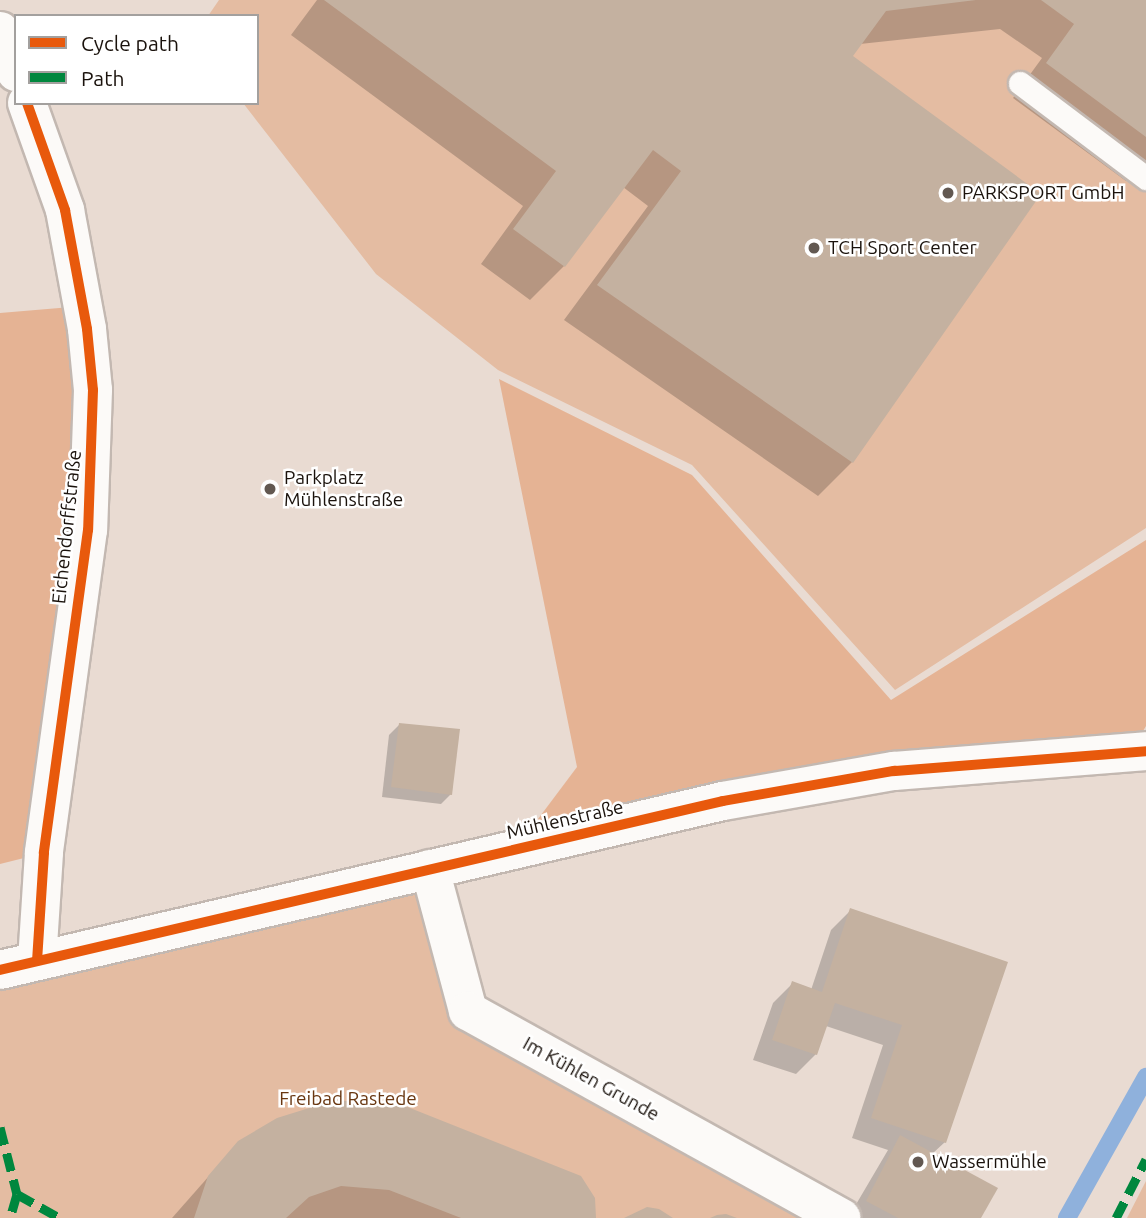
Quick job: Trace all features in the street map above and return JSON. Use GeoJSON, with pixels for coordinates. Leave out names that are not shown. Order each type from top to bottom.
{"type":"FeatureCollection","features":[{"type":"Feature","properties":{"kind":"street"},"geometry":{"type":"LineString","coordinates":[[0,32],[14,67]]}},
{"type":"Feature","properties":{"kind":"street","name":"Eichendorffstraße"},"geometry":{"type":"LineString","coordinates":[[28,105],[65,210],[87,329],[93,390],[88,530],[44,853],[37,961]]}},
{"type":"Feature","properties":{"kind":"street","name":"Mühlenstraße"},"geometry":{"type":"LineString","coordinates":[[0,970],[723,801],[894,771],[1146,751]]}},
{"type":"Feature","properties":{"kind":"street","name":"Im Kühlen Grunde"},"geometry":{"type":"LineString","coordinates":[[430,869],[468,1011],[841,1218]]}},
{"type":"Feature","properties":{"kind":"lane"},"geometry":{"type":"LineString","coordinates":[[1020,83],[1146,178]]}},
{"type":"Feature","properties":{"kind":"green space"},"geometry":{"type":"Polygon","coordinates":[[[219,0],[1146,0],[1146,528],[895,690],[692,465],[498,370],[376,274],[245,105],[259,105],[259,14],[209,14],[219,0]]]}},
{"type":"Feature","properties":{"kind":"green space","name":"Freibad Rastede"},"geometry":{"type":"Polygon","coordinates":[[[422,881],[455,1014],[817,1218],[0,1218],[0,978],[422,881]]]}},
{"type":"Feature","properties":{"kind":"green space"},"geometry":{"type":"Polygon","coordinates":[[[1146,1181],[1146,1218],[1127,1218],[1146,1181]]]}},
{"type":"Feature","properties":{"kind":"shaded area"},"geometry":{"type":"Polygon","coordinates":[[[83,306],[87,329],[44,853],[0,864],[0,313],[83,306]]]}},
{"type":"Feature","properties":{"kind":"shaded area"},"geometry":{"type":"Polygon","coordinates":[[[499,379],[692,475],[891,700],[1146,540],[1146,726],[1140,736],[526,835],[577,767],[499,379]]]}},
{"type":"Feature","properties":{"kind":"building","name":"TCH Sport Center"},"geometry":{"type":"Polygon","coordinates":[[[324,0],[976,0],[886,11],[853,56],[1041,194],[853,463],[597,285],[681,171],[653,150],[565,267],[513,229],[556,171],[324,0]]]}},
{"type":"Feature","properties":{"kind":"building"},"geometry":{"type":"Polygon","coordinates":[[[1041,0],[1146,0],[1146,137],[1046,63],[1074,24],[1041,0]]]}},
{"type":"Feature","properties":{"kind":"building"},"geometry":{"type":"Polygon","coordinates":[[[399,723],[460,729],[452,795],[391,787],[399,723]]]}},
{"type":"Feature","properties":{"kind":"building"},"geometry":{"type":"Polygon","coordinates":[[[850,908],[1008,962],[946,1143],[871,1118],[902,1025],[835,1003],[817,1055],[772,1040],[792,981],[822,992],[850,908]]]}},
{"type":"Feature","properties":{"kind":"building"},"geometry":{"type":"Polygon","coordinates":[[[335,1100],[405,1106],[581,1176],[595,1198],[596,1218],[461,1218],[389,1190],[341,1186],[309,1197],[286,1218],[194,1218],[208,1176],[238,1141],[277,1118],[335,1100]]]}},
{"type":"Feature","properties":{"kind":"building","name":"Wassermühle"},"geometry":{"type":"Polygon","coordinates":[[[900,1135],[998,1188],[981,1218],[898,1218],[866,1201],[900,1135]]]}},
{"type":"Feature","properties":{"kind":"building"},"geometry":{"type":"Polygon","coordinates":[[[647,1207],[659,1209],[673,1218],[624,1218],[647,1207]]]}},
{"type":"Feature","properties":{"kind":"building"},"geometry":{"type":"Polygon","coordinates":[[[726,1214],[737,1218],[710,1218],[717,1215],[726,1214]]]}},
{"type":"Feature","properties":{"kind":"waterway"},"geometry":{"type":"LineString","coordinates":[[1067,1218],[1146,1077]]}},
{"type":"Feature","properties":{"kind":"marked path"},"geometry":{"type":"LineString","coordinates":[[0,1127],[17,1194],[10,1218]]}},
{"type":"Feature","properties":{"kind":"marked path"},"geometry":{"type":"LineString","coordinates":[[1116,1218],[1146,1159]]}},
{"type":"Feature","properties":{"kind":"marked path"},"geometry":{"type":"LineString","coordinates":[[17,1194],[60,1218]]}},
{"type":"Feature","properties":{"kind":"cycle path"},"geometry":{"type":"LineString","coordinates":[[28,105],[65,210],[87,329],[93,390],[88,530],[44,853],[37,961]]}},
{"type":"Feature","properties":{"kind":"cycle path"},"geometry":{"type":"LineString","coordinates":[[0,970],[723,801],[894,771],[1146,751]]}},
{"type":"Feature","properties":{"kind":"place","name":"PARKSPORT GmbH"},"geometry":{"type":"Point","coordinates":[948,193]}},
{"type":"Feature","properties":{"kind":"place","name":"TCH Sport Center"},"geometry":{"type":"Point","coordinates":[814,248]}},
{"type":"Feature","properties":{"kind":"place","name":"Parkplatz Mühlenstraße"},"geometry":{"type":"Point","coordinates":[270,489]}},
{"type":"Feature","properties":{"kind":"place","name":"Wassermühle"},"geometry":{"type":"Point","coordinates":[918,1162]}}]}
